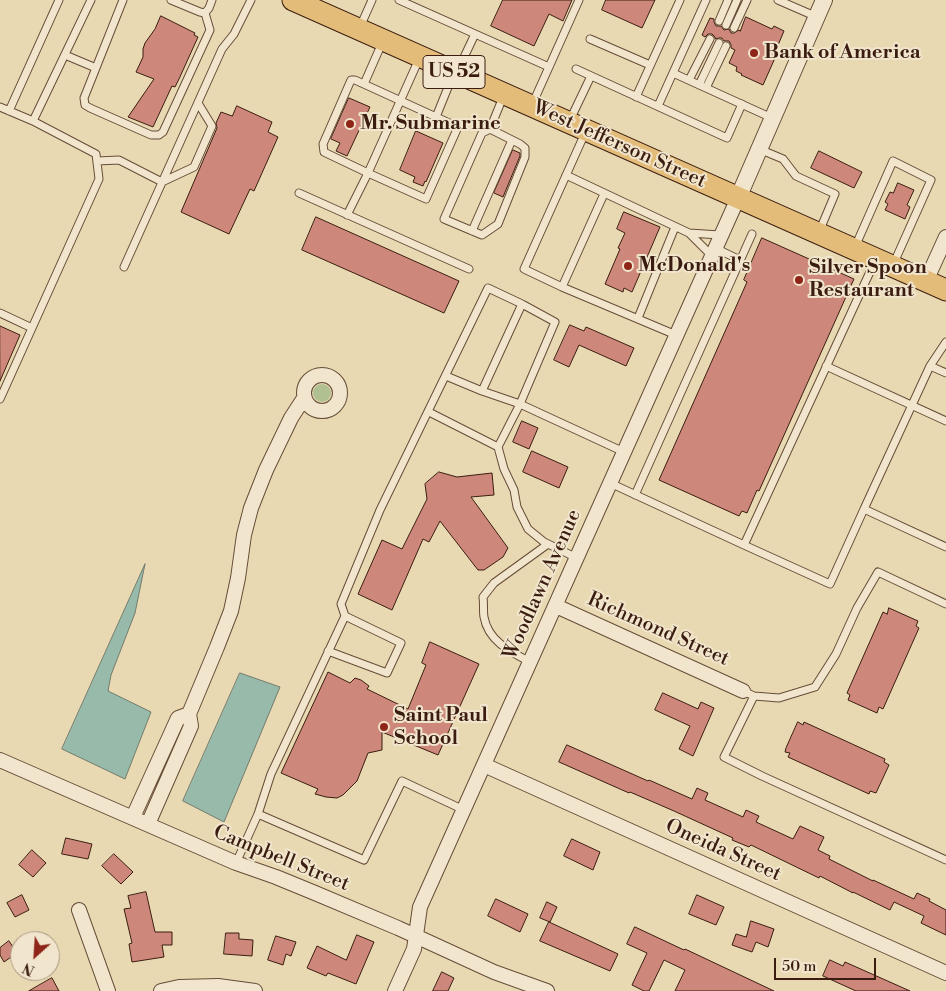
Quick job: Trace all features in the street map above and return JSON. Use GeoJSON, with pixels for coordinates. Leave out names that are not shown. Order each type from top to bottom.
{"type":"FeatureCollection","features":[{"type":"Feature","properties":{"kind":"main road","name":"West Jefferson Street"},"geometry":{"type":"LineString","coordinates":[[292,0],[946,290]]}},
{"type":"Feature","properties":{"kind":"street"},"geometry":{"type":"LineString","coordinates":[[738,198],[824,0]]}},
{"type":"Feature","properties":{"kind":"street","name":"Woodlawn Avenue"},"geometry":{"type":"LineString","coordinates":[[395,991],[414,949],[420,907],[738,198]]}},
{"type":"Feature","properties":{"kind":"street"},"geometry":{"type":"LineString","coordinates":[[926,281],[946,237]]}},
{"type":"Feature","properties":{"kind":"street"},"geometry":{"type":"LineString","coordinates":[[148,824],[191,726],[189,714],[221,638],[238,578],[244,535],[254,499],[291,418],[304,398]]}},
{"type":"Feature","properties":{"kind":"street","name":"Richmond Street"},"geometry":{"type":"LineString","coordinates":[[556,606],[749,693]]}},
{"type":"Feature","properties":{"kind":"street"},"geometry":{"type":"LineString","coordinates":[[133,818],[178,718],[189,714]]}},
{"type":"Feature","properties":{"kind":"street","name":"Campbell Street"},"geometry":{"type":"LineString","coordinates":[[0,760],[236,863],[276,876],[416,936],[494,972],[548,991]]}},
{"type":"Feature","properties":{"kind":"street","name":"Oneida Street"},"geometry":{"type":"LineString","coordinates":[[484,765],[946,973]]}},
{"type":"Feature","properties":{"kind":"street"},"geometry":{"type":"LineString","coordinates":[[78,910],[108,991]]}},
{"type":"Feature","properties":{"kind":"street"},"geometry":{"type":"LineString","coordinates":[[161,991],[179,987],[218,986],[255,991]]}},
{"type":"Feature","properties":{"kind":"lane"},"geometry":{"type":"LineString","coordinates":[[9,111],[59,0]]}},
{"type":"Feature","properties":{"kind":"lane"},"geometry":{"type":"LineString","coordinates":[[33,121],[91,0]]}},
{"type":"Feature","properties":{"kind":"lane"},"geometry":{"type":"LineString","coordinates":[[124,0],[84,98],[85,105],[151,135],[159,135],[164,132],[210,30],[205,12]]}},
{"type":"Feature","properties":{"kind":"lane"},"geometry":{"type":"LineString","coordinates":[[171,0],[200,12],[205,12]]}},
{"type":"Feature","properties":{"kind":"lane"},"geometry":{"type":"LineString","coordinates":[[205,12],[212,0]]}},
{"type":"Feature","properties":{"kind":"lane"},"geometry":{"type":"LineString","coordinates":[[124,267],[222,50],[234,34],[251,0]]}},
{"type":"Feature","properties":{"kind":"lane"},"geometry":{"type":"LineString","coordinates":[[359,30],[372,0]]}},
{"type":"Feature","properties":{"kind":"lane"},"geometry":{"type":"LineString","coordinates":[[399,0],[549,67]]}},
{"type":"Feature","properties":{"kind":"lane"},"geometry":{"type":"LineString","coordinates":[[532,106],[579,0]]}},
{"type":"Feature","properties":{"kind":"lane"},"geometry":{"type":"LineString","coordinates":[[636,97],[680,0]]}},
{"type":"Feature","properties":{"kind":"lane"},"geometry":{"type":"LineString","coordinates":[[658,106],[706,0]]}},
{"type":"Feature","properties":{"kind":"lane"},"geometry":{"type":"LineString","coordinates":[[719,21],[728,0]]}},
{"type":"Feature","properties":{"kind":"lane"},"geometry":{"type":"LineString","coordinates":[[726,25],[737,0]]}},
{"type":"Feature","properties":{"kind":"lane"},"geometry":{"type":"LineString","coordinates":[[734,28],[747,0]]}},
{"type":"Feature","properties":{"kind":"lane"},"geometry":{"type":"LineString","coordinates":[[778,0],[817,17]]}},
{"type":"Feature","properties":{"kind":"lane"},"geometry":{"type":"LineString","coordinates":[[436,117],[475,34]]}},
{"type":"Feature","properties":{"kind":"lane"},"geometry":{"type":"LineString","coordinates":[[590,39],[650,65]]}},
{"type":"Feature","properties":{"kind":"lane"},"geometry":{"type":"LineString","coordinates":[[689,80],[710,39]]}},
{"type":"Feature","properties":{"kind":"lane"},"geometry":{"type":"LineString","coordinates":[[364,84],[383,40]]}},
{"type":"Feature","properties":{"kind":"lane"},"geometry":{"type":"LineString","coordinates":[[702,86],[719,43]]}},
{"type":"Feature","properties":{"kind":"lane"},"geometry":{"type":"LineString","coordinates":[[702,86],[726,46]]}},
{"type":"Feature","properties":{"kind":"lane"},"geometry":{"type":"LineString","coordinates":[[64,55],[96,68]]}},
{"type":"Feature","properties":{"kind":"lane"},"geometry":{"type":"LineString","coordinates":[[347,215],[420,57]]}},
{"type":"Feature","properties":{"kind":"lane"},"geometry":{"type":"LineString","coordinates":[[576,69],[727,138],[742,104]]}},
{"type":"Feature","properties":{"kind":"lane"},"geometry":{"type":"LineString","coordinates":[[673,73],[772,118]]}},
{"type":"Feature","properties":{"kind":"lane"},"geometry":{"type":"LineString","coordinates":[[591,76],[566,175],[524,269],[676,335]]}},
{"type":"Feature","properties":{"kind":"lane"},"geometry":{"type":"LineString","coordinates":[[351,80],[355,80],[400,101],[458,127],[426,199],[324,152],[323,144],[351,80]]}},
{"type":"Feature","properties":{"kind":"lane"},"geometry":{"type":"LineString","coordinates":[[490,129],[520,144],[524,148],[526,157],[498,224],[482,235],[444,219],[482,133],[490,129],[504,94]]}},
{"type":"Feature","properties":{"kind":"lane"},"geometry":{"type":"LineString","coordinates":[[162,182],[194,168],[212,126],[198,103]]}},
{"type":"Feature","properties":{"kind":"lane"},"geometry":{"type":"LineString","coordinates":[[0,108],[33,121],[96,154],[99,179],[0,399]]}},
{"type":"Feature","properties":{"kind":"lane"},"geometry":{"type":"LineString","coordinates":[[472,231],[512,140]]}},
{"type":"Feature","properties":{"kind":"lane"},"geometry":{"type":"LineString","coordinates":[[759,149],[783,159],[796,176],[836,194],[818,233]]}},
{"type":"Feature","properties":{"kind":"lane"},"geometry":{"type":"LineString","coordinates":[[97,161],[119,160],[162,182]]}},
{"type":"Feature","properties":{"kind":"lane"},"geometry":{"type":"LineString","coordinates":[[744,545],[826,366],[931,180],[893,161],[854,249]]}},
{"type":"Feature","properties":{"kind":"lane"},"geometry":{"type":"LineString","coordinates":[[566,175],[690,233],[740,260]]}},
{"type":"Feature","properties":{"kind":"lane"},"geometry":{"type":"LineString","coordinates":[[299,193],[469,269]]}},
{"type":"Feature","properties":{"kind":"lane"},"geometry":{"type":"LineString","coordinates":[[562,287],[604,194]]}},
{"type":"Feature","properties":{"kind":"lane"},"geometry":{"type":"LineString","coordinates":[[638,318],[675,227]]}},
{"type":"Feature","properties":{"kind":"lane"},"geometry":{"type":"LineString","coordinates":[[690,233],[715,246]]}},
{"type":"Feature","properties":{"kind":"lane"},"geometry":{"type":"LineString","coordinates":[[635,495],[752,234]]}},
{"type":"Feature","properties":{"kind":"lane"},"geometry":{"type":"LineString","coordinates":[[236,863],[258,814],[271,774],[345,616],[341,604],[380,510],[488,288],[555,322],[520,404],[498,447],[504,469],[514,490],[517,508],[528,529],[544,542],[577,558]]}},
{"type":"Feature","properties":{"kind":"lane"},"geometry":{"type":"LineString","coordinates":[[482,391],[522,304]]}},
{"type":"Feature","properties":{"kind":"lane"},"geometry":{"type":"LineString","coordinates":[[0,313],[32,328]]}},
{"type":"Feature","properties":{"kind":"lane"},"geometry":{"type":"LineString","coordinates":[[610,483],[830,584],[930,366],[946,342]]}},
{"type":"Feature","properties":{"kind":"lane"},"geometry":{"type":"LineString","coordinates":[[826,366],[946,422]]}},
{"type":"Feature","properties":{"kind":"lane"},"geometry":{"type":"LineString","coordinates":[[930,366],[946,373]]}},
{"type":"Feature","properties":{"kind":"lane"},"geometry":{"type":"LineString","coordinates":[[446,376],[520,404],[624,452]]}},
{"type":"Feature","properties":{"kind":"lane"},"geometry":{"type":"LineString","coordinates":[[429,412],[498,447]]}},
{"type":"Feature","properties":{"kind":"lane"},"geometry":{"type":"LineString","coordinates":[[864,509],[946,547]]}},
{"type":"Feature","properties":{"kind":"lane"},"geometry":{"type":"LineString","coordinates":[[530,662],[507,650],[492,636],[484,618],[483,598],[494,583],[548,544]]}},
{"type":"Feature","properties":{"kind":"lane"},"geometry":{"type":"LineString","coordinates":[[946,604],[878,572],[857,608],[836,654],[815,687],[779,698],[749,693],[724,757],[946,860]]}},
{"type":"Feature","properties":{"kind":"lane"},"geometry":{"type":"LineString","coordinates":[[328,651],[387,673],[401,643],[345,616]]}},
{"type":"Feature","properties":{"kind":"lane"},"geometry":{"type":"LineString","coordinates":[[258,814],[364,860],[402,781],[464,810]]}},
{"type":"Feature","properties":{"kind":"green space"},"geometry":{"type":"Polygon","coordinates":[[[322,384],[328,387],[331,393],[328,399],[322,402],[316,399],[313,393],[316,387],[322,384]]]}},
{"type":"Feature","properties":{"kind":"shaded area"},"geometry":{"type":"Polygon","coordinates":[[[145,564],[135,613],[111,675],[108,691],[151,712],[125,779],[62,749],[145,564]]]}},
{"type":"Feature","properties":{"kind":"shaded area"},"geometry":{"type":"Polygon","coordinates":[[[240,673],[280,687],[224,822],[183,801],[240,673]]]}},
{"type":"Feature","properties":{"kind":"building"},"geometry":{"type":"Polygon","coordinates":[[[503,0],[572,0],[563,21],[549,14],[534,46],[491,26],[503,0]]]}},
{"type":"Feature","properties":{"kind":"building"},"geometry":{"type":"Polygon","coordinates":[[[606,0],[655,0],[642,28],[602,10],[606,0]]]}},
{"type":"Feature","properties":{"kind":"building"},"geometry":{"type":"Polygon","coordinates":[[[161,16],[195,33],[194,35],[198,37],[175,87],[172,86],[153,127],[128,117],[154,79],[136,72],[143,57],[145,43],[161,16]]]}},
{"type":"Feature","properties":{"kind":"building","name":"Bank of America"},"geometry":{"type":"Polygon","coordinates":[[[746,17],[772,29],[774,26],[784,31],[763,85],[741,75],[736,71],[737,67],[729,63],[735,50],[731,48],[729,41],[724,41],[722,38],[715,39],[712,34],[708,34],[705,37],[702,35],[710,18],[714,19],[716,26],[721,26],[724,30],[729,29],[731,33],[734,33],[740,31],[746,17]]]}},
{"type":"Feature","properties":{"kind":"building","name":"Mr. Submarine"},"geometry":{"type":"Polygon","coordinates":[[[349,98],[370,107],[347,156],[336,151],[340,143],[331,139],[349,98]]]}},
{"type":"Feature","properties":{"kind":"building"},"geometry":{"type":"Polygon","coordinates":[[[237,106],[272,122],[268,132],[278,137],[254,191],[250,189],[229,234],[181,212],[217,128],[216,123],[221,112],[232,116],[237,106]]]}},
{"type":"Feature","properties":{"kind":"building"},"geometry":{"type":"Polygon","coordinates":[[[416,131],[443,143],[423,186],[413,182],[415,177],[400,170],[416,131]]]}},
{"type":"Feature","properties":{"kind":"building"},"geometry":{"type":"Polygon","coordinates":[[[513,150],[520,153],[520,156],[503,197],[494,193],[513,150]]]}},
{"type":"Feature","properties":{"kind":"building"},"geometry":{"type":"Polygon","coordinates":[[[819,151],[862,172],[854,188],[811,168],[819,151]]]}},
{"type":"Feature","properties":{"kind":"building"},"geometry":{"type":"Polygon","coordinates":[[[898,183],[914,190],[907,205],[910,207],[905,219],[885,210],[888,204],[885,202],[890,192],[893,193],[898,183]]]}},
{"type":"Feature","properties":{"kind":"building","name":"McDonald's"},"geometry":{"type":"Polygon","coordinates":[[[624,212],[660,227],[632,292],[624,288],[623,292],[605,284],[625,233],[617,229],[624,212]]]}},
{"type":"Feature","properties":{"kind":"building"},"geometry":{"type":"Polygon","coordinates":[[[316,217],[459,281],[444,313],[302,250],[316,217]]]}},
{"type":"Feature","properties":{"kind":"building"},"geometry":{"type":"Polygon","coordinates":[[[762,238],[854,279],[759,491],[757,490],[747,513],[742,511],[739,516],[659,480],[747,282],[744,280],[762,238]]]}},
{"type":"Feature","properties":{"kind":"building"},"geometry":{"type":"Polygon","coordinates":[[[570,325],[584,331],[586,327],[634,348],[626,366],[579,345],[569,367],[554,360],[570,325]]]}},
{"type":"Feature","properties":{"kind":"building"},"geometry":{"type":"Polygon","coordinates":[[[0,326],[20,335],[0,381],[0,326]]]}},
{"type":"Feature","properties":{"kind":"building"},"geometry":{"type":"Polygon","coordinates":[[[522,421],[538,428],[529,449],[513,442],[522,421]]]}},
{"type":"Feature","properties":{"kind":"building"},"geometry":{"type":"Polygon","coordinates":[[[532,451],[568,467],[559,488],[523,472],[532,451]]]}},
{"type":"Feature","properties":{"kind":"building"},"geometry":{"type":"Polygon","coordinates":[[[439,472],[457,477],[492,473],[494,495],[471,497],[508,548],[503,557],[484,570],[478,570],[440,521],[429,542],[423,539],[392,610],[358,594],[382,540],[402,549],[427,499],[425,484],[439,472]]]}},
{"type":"Feature","properties":{"kind":"building"},"geometry":{"type":"Polygon","coordinates":[[[889,608],[918,621],[916,626],[919,628],[883,709],[879,707],[877,713],[848,700],[850,695],[847,693],[883,612],[887,614],[889,608]]]}},
{"type":"Feature","properties":{"kind":"building"},"geometry":{"type":"Polygon","coordinates":[[[430,642],[479,664],[438,755],[382,732],[382,750],[368,753],[357,781],[343,795],[337,798],[315,794],[318,789],[281,773],[328,672],[350,683],[355,678],[361,680],[369,686],[367,689],[408,709],[426,665],[422,663],[430,642]]]}},
{"type":"Feature","properties":{"kind":"building"},"geometry":{"type":"Polygon","coordinates":[[[663,693],[698,709],[701,702],[714,708],[693,756],[679,749],[690,726],[655,710],[663,693]]]}},
{"type":"Feature","properties":{"kind":"building"},"geometry":{"type":"Polygon","coordinates":[[[798,722],[803,725],[804,722],[885,759],[884,762],[889,765],[876,793],[870,791],[869,794],[788,757],[790,753],[785,752],[786,748],[798,722]]]}},
{"type":"Feature","properties":{"kind":"building"},"geometry":{"type":"Polygon","coordinates":[[[567,745],[692,799],[697,788],[708,793],[705,800],[743,817],[746,810],[759,816],[756,822],[793,839],[800,826],[824,837],[818,850],[830,856],[829,859],[914,899],[917,893],[946,910],[946,935],[921,923],[924,916],[894,902],[890,910],[751,845],[749,847],[732,840],[733,838],[674,811],[559,762],[567,745]]]}},
{"type":"Feature","properties":{"kind":"building"},"geometry":{"type":"Polygon","coordinates":[[[66,838],[92,844],[88,859],[62,854],[66,838]]]}},
{"type":"Feature","properties":{"kind":"building"},"geometry":{"type":"Polygon","coordinates":[[[572,839],[600,852],[593,870],[564,856],[572,839]]]}},
{"type":"Feature","properties":{"kind":"building"},"geometry":{"type":"Polygon","coordinates":[[[32,850],[46,863],[33,877],[19,865],[32,850]]]}},
{"type":"Feature","properties":{"kind":"building"},"geometry":{"type":"Polygon","coordinates":[[[114,854],[133,872],[121,884],[102,866],[114,854]]]}},
{"type":"Feature","properties":{"kind":"building"},"geometry":{"type":"Polygon","coordinates":[[[146,892],[155,932],[172,932],[172,945],[162,945],[164,957],[132,962],[129,944],[132,943],[124,909],[131,908],[128,896],[146,892]]]}},
{"type":"Feature","properties":{"kind":"building"},"geometry":{"type":"Polygon","coordinates":[[[22,895],[29,910],[15,917],[7,903],[22,895]]]}},
{"type":"Feature","properties":{"kind":"building"},"geometry":{"type":"Polygon","coordinates":[[[697,895],[724,907],[716,925],[689,914],[697,895]]]}},
{"type":"Feature","properties":{"kind":"building"},"geometry":{"type":"Polygon","coordinates":[[[496,899],[528,914],[520,932],[488,916],[496,899]]]}},
{"type":"Feature","properties":{"kind":"building"},"geometry":{"type":"Polygon","coordinates":[[[547,902],[557,907],[550,922],[540,918],[547,902]]]}},
{"type":"Feature","properties":{"kind":"building"},"geometry":{"type":"Polygon","coordinates":[[[751,921],[774,929],[768,947],[756,942],[752,952],[732,945],[736,934],[746,937],[751,921]]]}},
{"type":"Feature","properties":{"kind":"building"},"geometry":{"type":"Polygon","coordinates":[[[549,922],[618,954],[610,971],[540,941],[549,922]]]}},
{"type":"Feature","properties":{"kind":"building"},"geometry":{"type":"Polygon","coordinates":[[[635,927],[774,991],[675,991],[685,970],[664,960],[649,991],[644,991],[632,985],[647,953],[627,944],[635,927]]]}},
{"type":"Feature","properties":{"kind":"building"},"geometry":{"type":"Polygon","coordinates":[[[226,933],[239,933],[239,939],[253,940],[252,956],[224,954],[226,933]]]}},
{"type":"Feature","properties":{"kind":"building"},"geometry":{"type":"Polygon","coordinates":[[[357,935],[374,942],[356,984],[328,973],[326,976],[307,968],[317,946],[346,960],[357,935]]]}},
{"type":"Feature","properties":{"kind":"building"},"geometry":{"type":"Polygon","coordinates":[[[276,936],[296,942],[291,956],[286,954],[283,965],[268,960],[276,936]]]}},
{"type":"Feature","properties":{"kind":"building"},"geometry":{"type":"Polygon","coordinates":[[[9,941],[10,942],[10,958],[4,962],[0,955],[0,948],[9,941]]]}},
{"type":"Feature","properties":{"kind":"building"},"geometry":{"type":"Polygon","coordinates":[[[830,960],[843,966],[845,962],[910,991],[856,991],[823,976],[830,960]]]}},
{"type":"Feature","properties":{"kind":"building"},"geometry":{"type":"Polygon","coordinates":[[[442,972],[454,978],[448,991],[433,991],[442,972]]]}},
{"type":"Feature","properties":{"kind":"building"},"geometry":{"type":"Polygon","coordinates":[[[47,981],[54,981],[59,991],[29,991],[47,981]]]}},
{"type":"Feature","properties":{"kind":"place","name":"Bank of America"},"geometry":{"type":"Point","coordinates":[754,53]}},
{"type":"Feature","properties":{"kind":"place","name":"Mr. Submarine"},"geometry":{"type":"Point","coordinates":[350,124]}},
{"type":"Feature","properties":{"kind":"place","name":"McDonald's"},"geometry":{"type":"Point","coordinates":[628,266]}},
{"type":"Feature","properties":{"kind":"place","name":"Silver Spoon Restaurant"},"geometry":{"type":"Point","coordinates":[799,280]}},
{"type":"Feature","properties":{"kind":"place","name":"Saint Paul School"},"geometry":{"type":"Point","coordinates":[384,727]}}]}
